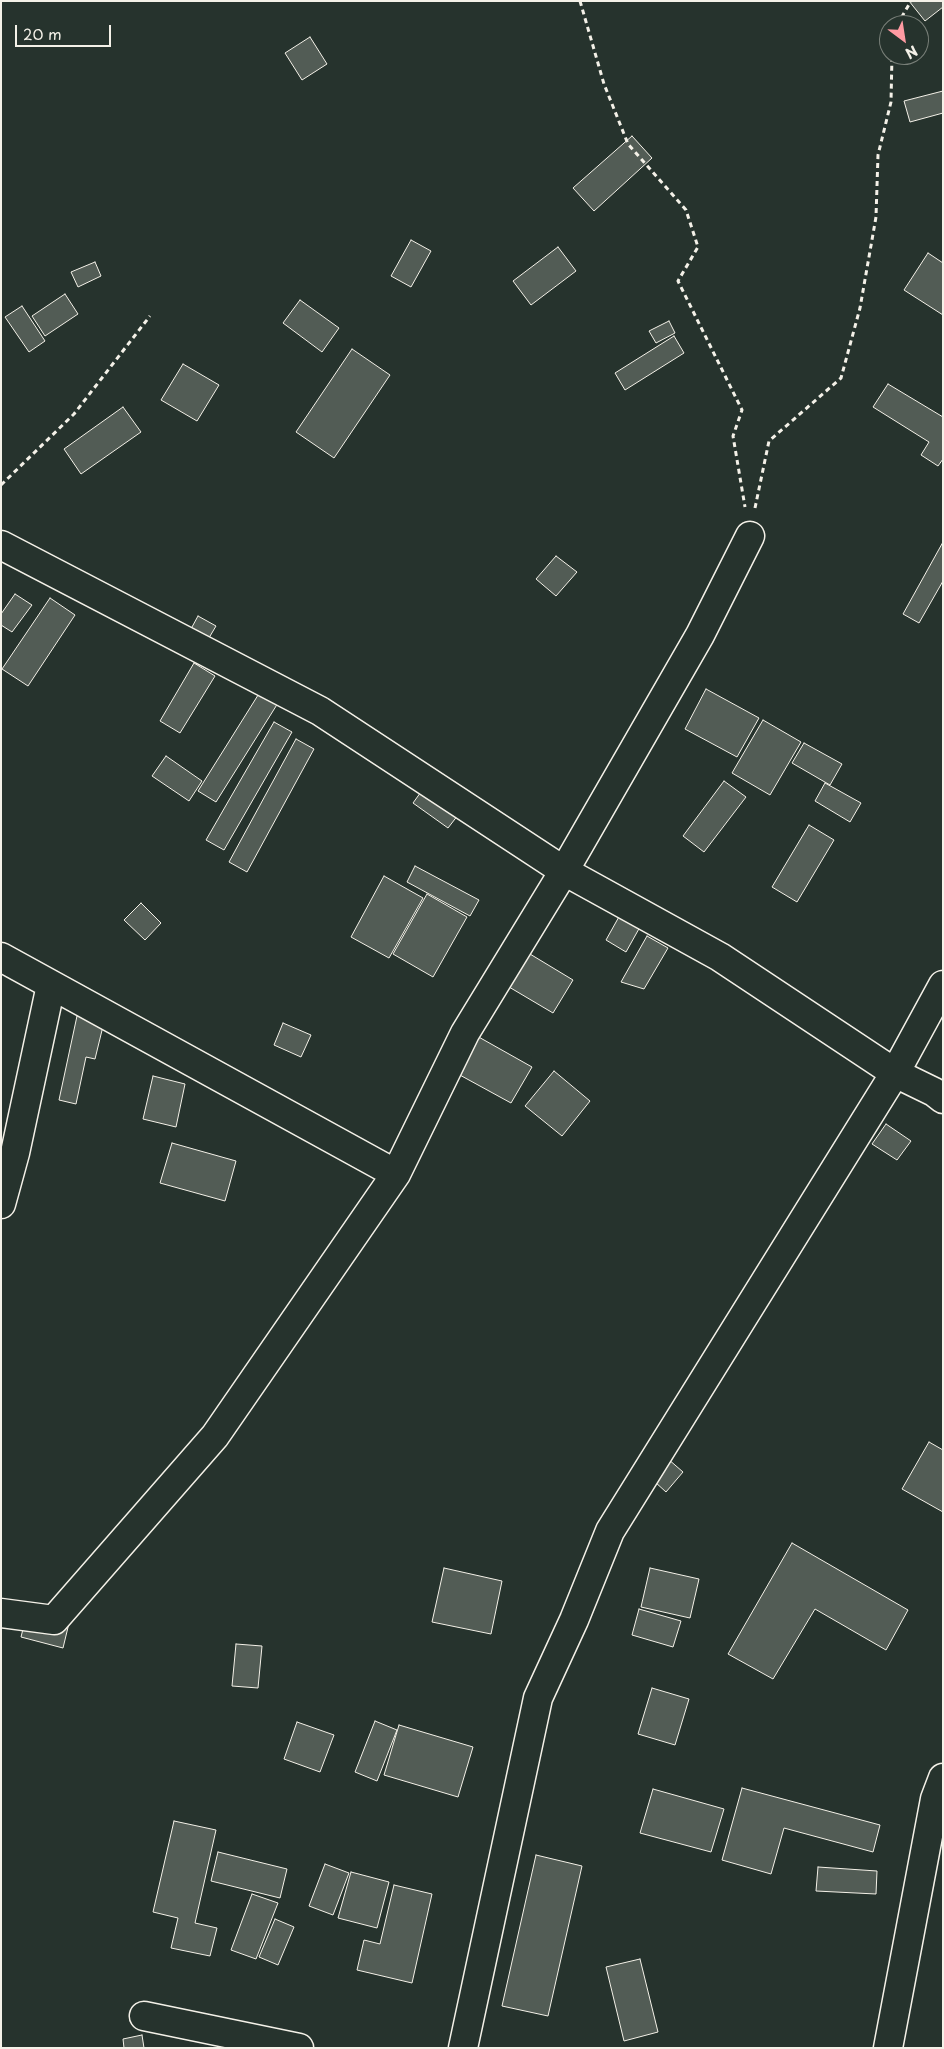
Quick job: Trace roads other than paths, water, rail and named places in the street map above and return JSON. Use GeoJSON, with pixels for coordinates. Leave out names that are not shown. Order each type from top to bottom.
{"type":"FeatureCollection","features":[{"type":"Feature","properties":{"kind":"street"},"geometry":{"type":"LineString","coordinates":[[1,1614],[54,1620],[216,1436],[396,1174],[466,1033],[564,871],[700,634],[750,536]]}},
{"type":"Feature","properties":{"kind":"street"},"geometry":{"type":"LineString","coordinates":[[1,545],[320,710],[564,871],[720,957],[895,1073],[934,1092],[943,1099]]}},
{"type":"Feature","properties":{"kind":"street"},"geometry":{"type":"LineString","coordinates":[[1,957],[396,1174]]}},
{"type":"Feature","properties":{"kind":"street"},"geometry":{"type":"LineString","coordinates":[[1,1204],[15,1153],[51,985]]}},
{"type":"Feature","properties":{"kind":"street"},"geometry":{"type":"LineString","coordinates":[[463,2048],[538,1698],[574,1620],[610,1531],[895,1073],[943,985]]}},
{"type":"Feature","properties":{"kind":"street"},"geometry":{"type":"LineString","coordinates":[[888,2048],[940,1792]]}},
{"type":"Feature","properties":{"kind":"street"},"geometry":{"type":"LineString","coordinates":[[144,2016],[299,2048]]}}]}
